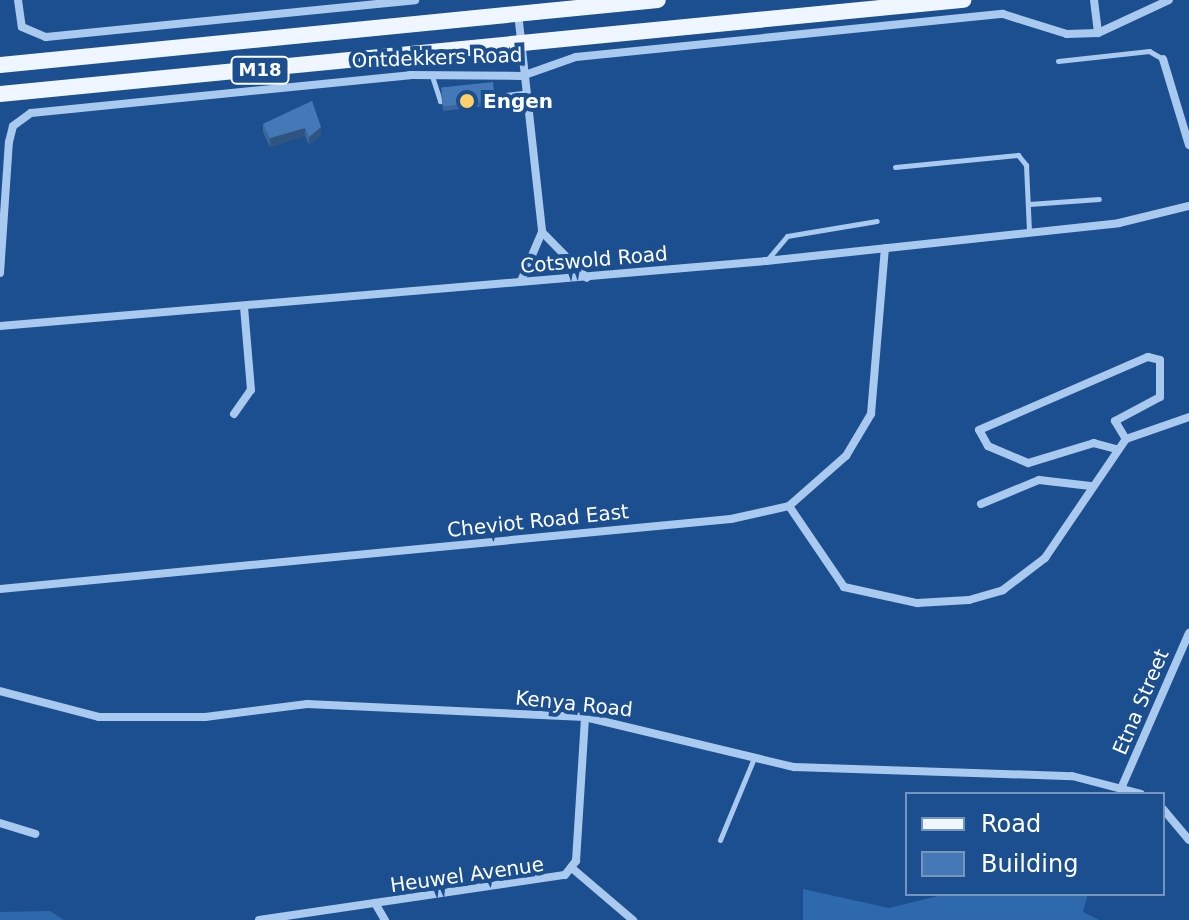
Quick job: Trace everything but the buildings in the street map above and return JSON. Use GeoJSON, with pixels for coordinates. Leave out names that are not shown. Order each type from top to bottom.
{"type":"FeatureCollection","features":[{"type":"Feature","properties":{"kind":"main road","name":"Ontdekkers Road"},"geometry":{"type":"LineString","coordinates":[[0,65],[658,0]]}},
{"type":"Feature","properties":{"kind":"main road","name":"Ontdekkers Road"},"geometry":{"type":"LineString","coordinates":[[0,94],[963,0]]}},
{"type":"Feature","properties":{"kind":"street"},"geometry":{"type":"LineString","coordinates":[[18,0],[19,21],[28,32],[57,36],[415,0]]}},
{"type":"Feature","properties":{"kind":"street"},"geometry":{"type":"LineString","coordinates":[[1094,0],[1098,33]]}},
{"type":"Feature","properties":{"kind":"street","name":"Ontdekkers Road"},"geometry":{"type":"LineString","coordinates":[[3,179],[13,126],[43,111],[432,76],[522,76],[576,57],[1003,14],[1067,34],[1098,33],[1169,0]]}},
{"type":"Feature","properties":{"kind":"street"},"geometry":{"type":"LineString","coordinates":[[518,13],[522,76],[542,232],[521,281]]}},
{"type":"Feature","properties":{"kind":"street"},"geometry":{"type":"LineString","coordinates":[[1163,59],[1189,145]]}},
{"type":"Feature","properties":{"kind":"street"},"geometry":{"type":"LineString","coordinates":[[0,273],[3,179]]}},
{"type":"Feature","properties":{"kind":"street","name":"Cotswold Road"},"geometry":{"type":"LineString","coordinates":[[0,326],[587,278],[885,249],[1029,232],[1189,206]]}},
{"type":"Feature","properties":{"kind":"street"},"geometry":{"type":"LineString","coordinates":[[542,232],[587,278]]}},
{"type":"Feature","properties":{"kind":"street","name":"Cheviot Road East"},"geometry":{"type":"LineString","coordinates":[[0,589],[731,519],[789,506],[846,456],[871,414],[885,249]]}},
{"type":"Feature","properties":{"kind":"street"},"geometry":{"type":"LineString","coordinates":[[234,414],[251,390],[244,306]]}},
{"type":"Feature","properties":{"kind":"street"},"geometry":{"type":"LineString","coordinates":[[1116,449],[1094,443],[1028,463],[988,446],[979,430],[1148,357],[1160,360],[1160,397],[1115,421],[1126,439]]}},
{"type":"Feature","properties":{"kind":"street"},"geometry":{"type":"LineString","coordinates":[[789,506],[844,587],[936,604],[1003,590],[1037,564],[1126,439],[1189,417]]}},
{"type":"Feature","properties":{"kind":"street"},"geometry":{"type":"LineString","coordinates":[[981,504],[1039,480],[1091,486]]}},
{"type":"Feature","properties":{"kind":"street","name":"Etna Street"},"geometry":{"type":"LineString","coordinates":[[1123,784],[1189,633]]}},
{"type":"Feature","properties":{"kind":"street","name":"Kenya Road"},"geometry":{"type":"LineString","coordinates":[[0,691],[99,717],[205,717],[307,704],[585,717],[813,769],[1123,784],[1137,792]]}},
{"type":"Feature","properties":{"kind":"street","name":"Heuwel Avenue"},"geometry":{"type":"LineString","coordinates":[[259,920],[555,880],[573,869],[585,717]]}},
{"type":"Feature","properties":{"kind":"street"},"geometry":{"type":"LineString","coordinates":[[1165,811],[1189,840]]}},
{"type":"Feature","properties":{"kind":"street"},"geometry":{"type":"LineString","coordinates":[[0,823],[35,834]]}},
{"type":"Feature","properties":{"kind":"street"},"geometry":{"type":"LineString","coordinates":[[573,869],[633,920]]}},
{"type":"Feature","properties":{"kind":"street"},"geometry":{"type":"LineString","coordinates":[[375,903],[385,920]]}},
{"type":"Feature","properties":{"kind":"lane"},"geometry":{"type":"LineString","coordinates":[[1058,61],[1149,51],[1163,59]]}},
{"type":"Feature","properties":{"kind":"lane"},"geometry":{"type":"LineString","coordinates":[[432,76],[440,101],[460,101]]}},
{"type":"Feature","properties":{"kind":"lane"},"geometry":{"type":"LineString","coordinates":[[481,98],[524,93]]}},
{"type":"Feature","properties":{"kind":"lane"},"geometry":{"type":"LineString","coordinates":[[895,167],[1018,155],[1026,165],[1029,232]]}},
{"type":"Feature","properties":{"kind":"lane"},"geometry":{"type":"LineString","coordinates":[[1029,204],[1099,199]]}},
{"type":"Feature","properties":{"kind":"lane"},"geometry":{"type":"LineString","coordinates":[[766,261],[787,236],[877,221]]}},
{"type":"Feature","properties":{"kind":"lane"},"geometry":{"type":"LineString","coordinates":[[720,840],[754,757]]}},
{"type":"Feature","properties":{"kind":"shaded area"},"geometry":{"type":"Polygon","coordinates":[[[803,889],[889,908],[938,896],[1087,896],[1083,912],[1099,920],[803,920],[803,889]]]}},
{"type":"Feature","properties":{"kind":"shaded area"},"geometry":{"type":"Polygon","coordinates":[[[50,911],[64,920],[0,920],[0,912],[50,911]]]}},
{"type":"Feature","properties":{"kind":"place","name":"Engen"},"geometry":{"type":"Point","coordinates":[467,101]}}]}
